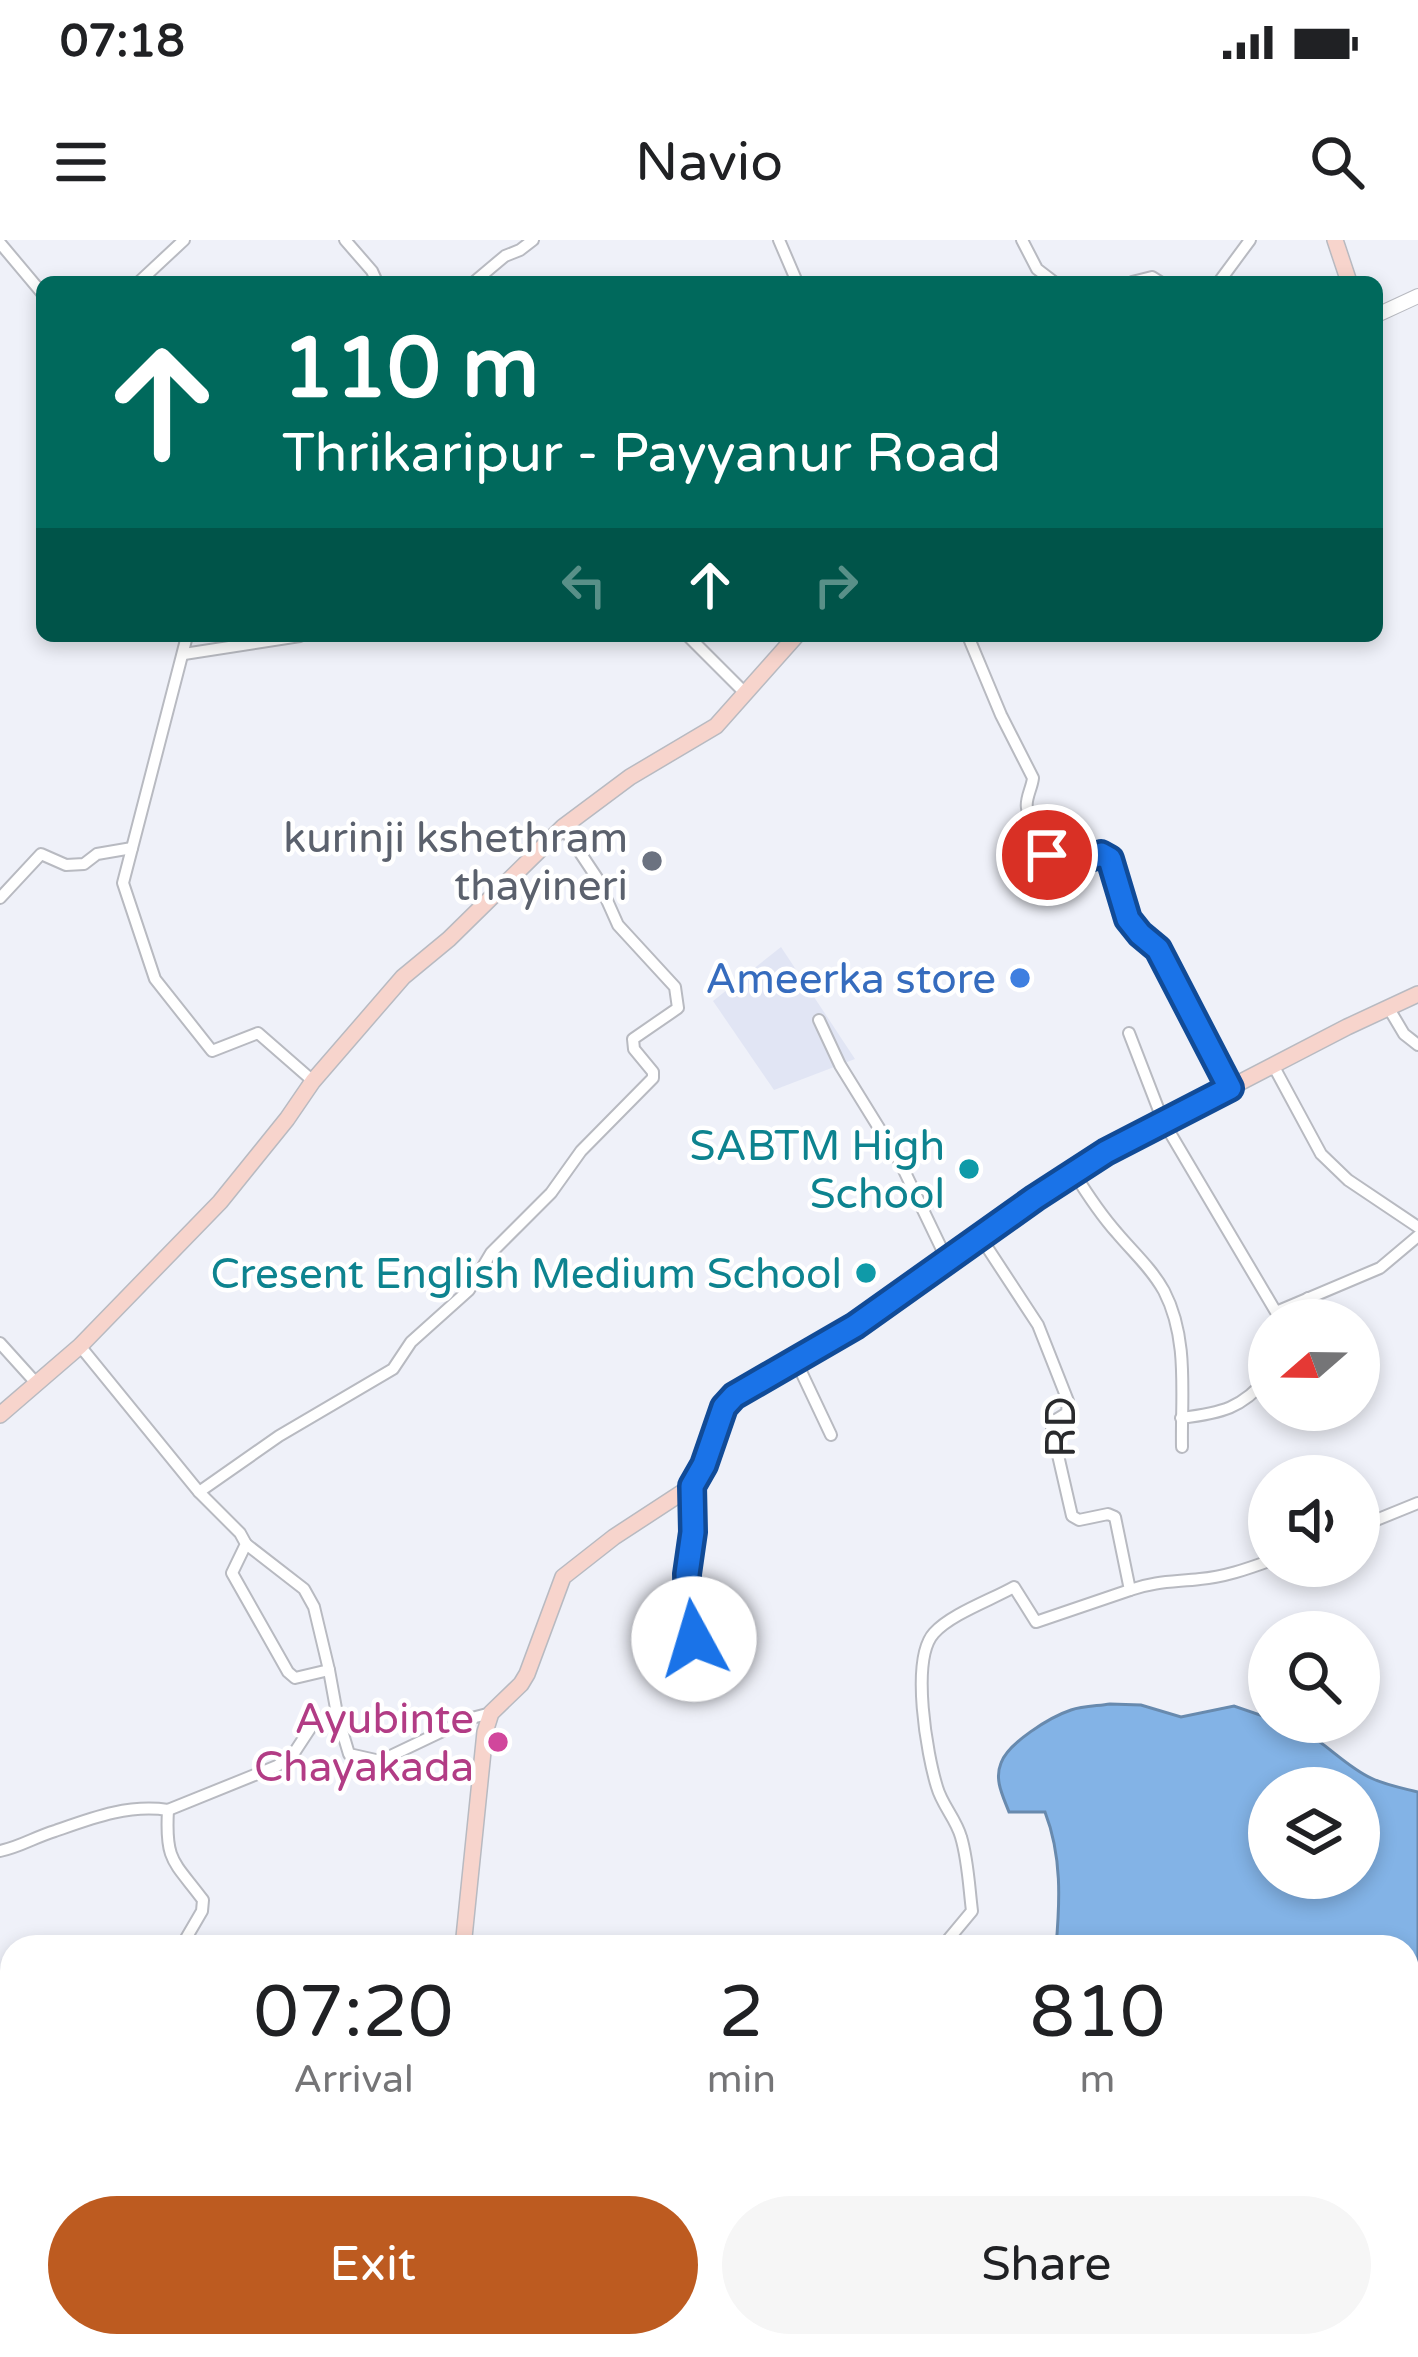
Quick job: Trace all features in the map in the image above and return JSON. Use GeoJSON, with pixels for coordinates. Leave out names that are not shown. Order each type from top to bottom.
{"type":"FeatureCollection","features":[{"type":"Feature","properties":{"kind":"main road"},"geometry":{"type":"LineString","coordinates":[[1335,240],[1347,276]]}},
{"type":"Feature","properties":{"kind":"main road"},"geometry":{"type":"LineString","coordinates":[[0,1414],[80,1346],[220,1202],[403,977],[562,827],[630,777],[716,726],[791,642]]}},
{"type":"Feature","properties":{"kind":"main road"},"geometry":{"type":"LineString","coordinates":[[464,1935],[485,1732],[491,1713],[527,1674],[563,1577],[692,1486],[724,1407],[734,1396],[855,1326],[1074,1173],[1163,1121],[1418,994]]}},
{"type":"Feature","properties":{"kind":"street"},"geometry":{"type":"LineString","coordinates":[[145,276],[184,240]]}},
{"type":"Feature","properties":{"kind":"street"},"geometry":{"type":"LineString","coordinates":[[345,240],[374,276]]}},
{"type":"Feature","properties":{"kind":"street"},"geometry":{"type":"LineString","coordinates":[[481,276],[533,240]]}},
{"type":"Feature","properties":{"kind":"street"},"geometry":{"type":"LineString","coordinates":[[779,240],[794,276]]}},
{"type":"Feature","properties":{"kind":"street"},"geometry":{"type":"LineString","coordinates":[[1022,240],[1037,269],[1046,276]]}},
{"type":"Feature","properties":{"kind":"street"},"geometry":{"type":"LineString","coordinates":[[1223,276],[1250,240]]}},
{"type":"Feature","properties":{"kind":"street"},"geometry":{"type":"LineString","coordinates":[[0,243],[36,285]]}},
{"type":"Feature","properties":{"kind":"street"},"geometry":{"type":"LineString","coordinates":[[1383,312],[1418,296]]}},
{"type":"Feature","properties":{"kind":"street"},"geometry":{"type":"LineString","coordinates":[[186,642],[123,883],[155,979],[212,1051],[258,1033],[314,1081]]}},
{"type":"Feature","properties":{"kind":"street"},"geometry":{"type":"LineString","coordinates":[[184,654],[261,642]]}},
{"type":"Feature","properties":{"kind":"street"},"geometry":{"type":"LineString","coordinates":[[694,642],[745,693]]}},
{"type":"Feature","properties":{"kind":"street"},"geometry":{"type":"LineString","coordinates":[[971,642],[1033,778],[1027,811],[1047,855],[1063,868],[1101,854],[1110,859],[1128,919],[1158,949],[1230,1088]]}},
{"type":"Feature","properties":{"kind":"street"},"geometry":{"type":"LineString","coordinates":[[199,1492],[279,1436],[393,1369],[411,1342],[469,1290],[491,1253],[550,1193],[580,1151],[653,1078],[632,1039],[678,1008],[675,987],[618,925],[597,878],[562,827]]}},
{"type":"Feature","properties":{"kind":"street"},"geometry":{"type":"LineString","coordinates":[[0,898],[41,854],[66,865],[85,864],[97,854],[132,848]]}},
{"type":"Feature","properties":{"kind":"street"},"geometry":{"type":"LineString","coordinates":[[1388,1007],[1404,1034],[1418,1045]]}},
{"type":"Feature","properties":{"kind":"street"},"geometry":{"type":"LineString","coordinates":[[820,1020],[839,1065],[900,1162],[948,1262]]}},
{"type":"Feature","properties":{"kind":"street"},"geometry":{"type":"LineString","coordinates":[[1129,1033],[1163,1121],[1267,1299]]}},
{"type":"Feature","properties":{"kind":"street"},"geometry":{"type":"LineString","coordinates":[[1274,1067],[1321,1154],[1418,1232],[1380,1268],[1308,1298]]}},
{"type":"Feature","properties":{"kind":"street"},"geometry":{"type":"LineString","coordinates":[[1074,1173],[1164,1292],[1174,1316],[1184,1378],[1182,1447]]}},
{"type":"Feature","properties":{"kind":"street","name":"RD"},"geometry":{"type":"LineString","coordinates":[[981,1238],[1038,1325],[1068,1401],[1067,1413],[1054,1421],[1052,1429],[1072,1516],[1078,1520],[1115,1517],[1130,1590]]}},
{"type":"Feature","properties":{"kind":"street"},"geometry":{"type":"LineString","coordinates":[[0,1343],[37,1384]]}},
{"type":"Feature","properties":{"kind":"street"},"geometry":{"type":"LineString","coordinates":[[80,1346],[246,1544],[304,1589],[314,1607],[349,1754],[380,1761],[468,1719],[491,1713]]}},
{"type":"Feature","properties":{"kind":"street"},"geometry":{"type":"LineString","coordinates":[[796,1360],[831,1435]]}},
{"type":"Feature","properties":{"kind":"street"},"geometry":{"type":"LineString","coordinates":[[1181,1418],[1218,1413],[1248,1399]]}},
{"type":"Feature","properties":{"kind":"street"},"geometry":{"type":"LineString","coordinates":[[692,1486],[693,1532],[687,1574],[688,1617],[694,1639]]}},
{"type":"Feature","properties":{"kind":"street"},"geometry":{"type":"LineString","coordinates":[[1380,1518],[1418,1503]]}},
{"type":"Feature","properties":{"kind":"street"},"geometry":{"type":"LineString","coordinates":[[246,1544],[232,1573],[288,1672],[295,1678],[329,1670]]}},
{"type":"Feature","properties":{"kind":"street"},"geometry":{"type":"LineString","coordinates":[[952,1935],[972,1911],[963,1843],[938,1791],[923,1719],[922,1664],[930,1636],[1015,1587],[1036,1622],[1155,1581],[1202,1579],[1248,1568]]}},
{"type":"Feature","properties":{"kind":"street"},"geometry":{"type":"LineString","coordinates":[[0,1851],[127,1808],[168,1810],[278,1766],[294,1754],[315,1720],[337,1714]]}},
{"type":"Feature","properties":{"kind":"street"},"geometry":{"type":"LineString","coordinates":[[168,1810],[170,1858],[203,1900],[188,1935]]}},
{"type":"Feature","properties":{"kind":"shaded area"},"geometry":{"type":"Polygon","coordinates":[[[781,947],[855,1059],[774,1090],[713,1001],[781,947]]]}},
{"type":"Feature","properties":{"kind":"water"},"geometry":{"type":"Polygon","coordinates":[[[1105,1705],[1141,1705],[1181,1717],[1234,1706],[1248,1711],[1248,1743],[1320,1743],[1353,1767],[1248,1767],[1248,1899],[1380,1899],[1380,1781],[1418,1792],[1418,1935],[1057,1935],[1058,1879],[1045,1812],[1009,1812],[998,1776],[1005,1755],[1041,1725],[1071,1710],[1105,1705]]]}},
{"type":"Feature","properties":{"kind":"place","name":"kurinji kshethram thayineri"},"geometry":{"type":"Point","coordinates":[652,861]}},
{"type":"Feature","properties":{"kind":"place","name":"Ameerka store"},"geometry":{"type":"Point","coordinates":[1020,978]}},
{"type":"Feature","properties":{"kind":"place","name":"SABTM High School"},"geometry":{"type":"Point","coordinates":[969,1169]}},
{"type":"Feature","properties":{"kind":"place","name":"Cresent English Medium School"},"geometry":{"type":"Point","coordinates":[866,1273]}},
{"type":"Feature","properties":{"kind":"place","name":"Ayubinte Chayakada"},"geometry":{"type":"Point","coordinates":[498,1742]}},
{"type":"Feature","properties":{"kind":"route"},"geometry":{"type":"LineString","coordinates":[[694,1639],[688,1617],[687,1574],[693,1532],[692,1486],[724,1407],[734,1396],[855,1326],[1106,1152],[1230,1088],[1158,949],[1128,919],[1110,859],[1101,854],[1063,868],[1047,855]]}}]}
